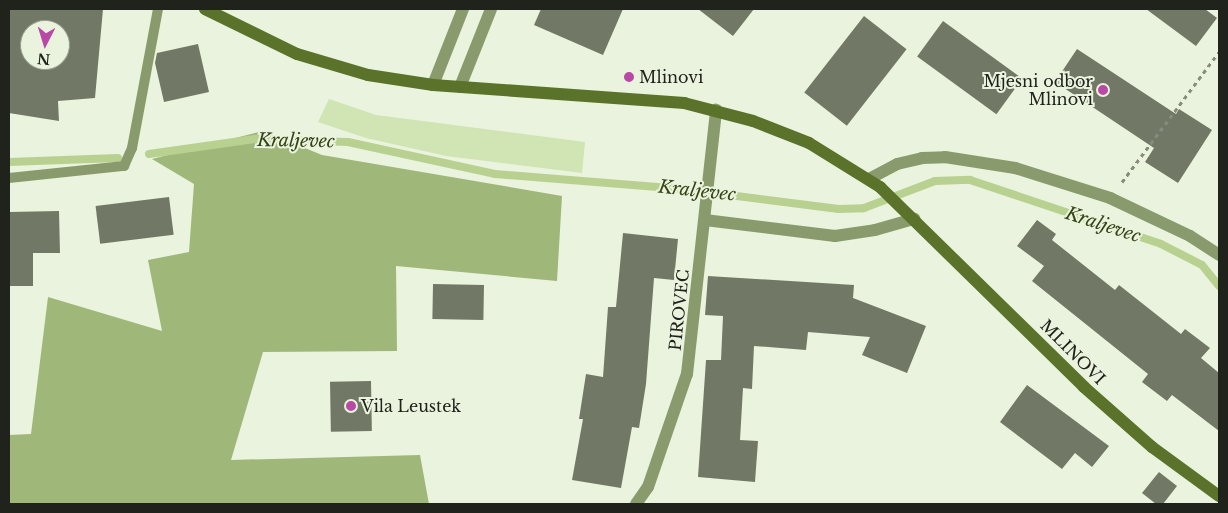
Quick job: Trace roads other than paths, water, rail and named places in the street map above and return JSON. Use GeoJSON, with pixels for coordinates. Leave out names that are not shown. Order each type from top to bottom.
{"type":"FeatureCollection","features":[{"type":"Feature","properties":{"kind":"main road","name":"MLINOVI"},"geometry":{"type":"LineString","coordinates":[[205,9],[254,35],[336,67],[368,75],[433,85],[667,102],[716,110],[808,143],[874,183],[903,208],[1084,387],[1152,447],[1219,496]]}},
{"type":"Feature","properties":{"kind":"street"},"geometry":{"type":"LineString","coordinates":[[433,85],[463,9]]}},
{"type":"Feature","properties":{"kind":"street"},"geometry":{"type":"LineString","coordinates":[[460,87],[491,9]]}},
{"type":"Feature","properties":{"kind":"street","name":"PIROVEC"},"geometry":{"type":"LineString","coordinates":[[636,504],[648,487],[687,374],[716,110]]}},
{"type":"Feature","properties":{"kind":"street"},"geometry":{"type":"LineString","coordinates":[[874,183],[897,164],[922,158],[945,157],[1015,168],[1110,198],[1190,236],[1219,255]]}},
{"type":"Feature","properties":{"kind":"street"},"geometry":{"type":"LineString","coordinates":[[705,215],[835,236],[875,230],[914,219]]}},
{"type":"Feature","properties":{"kind":"lane"},"geometry":{"type":"LineString","coordinates":[[9,178],[124,166],[132,148],[158,9]]}},
{"type":"Feature","properties":{"kind":"waterway","name":"Kraljevec"},"geometry":{"type":"LineString","coordinates":[[149,154],[255,139],[348,142],[495,174],[682,189],[839,209],[864,208],[935,181],[970,180],[1161,244],[1202,265],[1219,286]]}},
{"type":"Feature","properties":{"kind":"waterway","name":"Kraljevec"},"geometry":{"type":"LineString","coordinates":[[9,162],[118,158]]}},
{"type":"Feature","properties":{"kind":"place","name":"Mlinovi"},"geometry":{"type":"Point","coordinates":[629,77]}},
{"type":"Feature","properties":{"kind":"place","name":"Mjesni odbor Mlinovi"},"geometry":{"type":"Point","coordinates":[1103,90]}},
{"type":"Feature","properties":{"kind":"place","name":"Vila Leustek"},"geometry":{"type":"Point","coordinates":[351,406]}}]}
